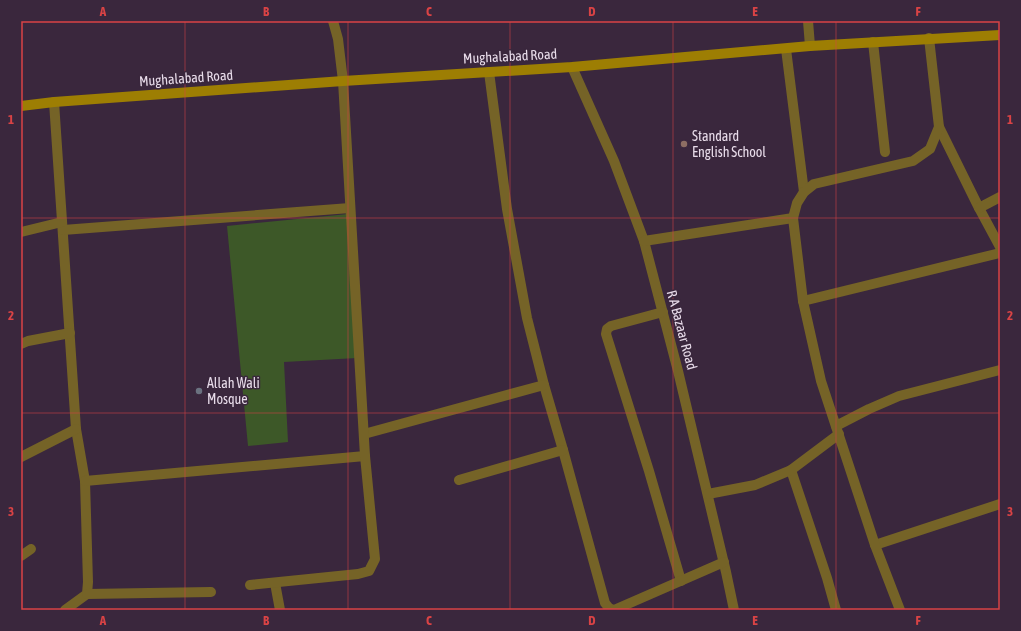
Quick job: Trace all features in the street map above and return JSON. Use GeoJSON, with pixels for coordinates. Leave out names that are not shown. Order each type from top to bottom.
{"type":"FeatureCollection","features":[{"type":"Feature","properties":{"kind":"street"},"geometry":{"type":"LineString","coordinates":[[250,585],[358,574],[369,571],[375,559],[365,456],[343,80],[338,39],[333,21]]}},
{"type":"Feature","properties":{"kind":"street"},"geometry":{"type":"LineString","coordinates":[[808,21],[810,46]]}},
{"type":"Feature","properties":{"kind":"street","name":"Mughalabad Road"},"geometry":{"type":"LineString","coordinates":[[21,106],[54,102],[343,80],[572,67],[810,46],[1000,34]]}},
{"type":"Feature","properties":{"kind":"street"},"geometry":{"type":"LineString","coordinates":[[929,38],[939,127],[1000,247]]}},
{"type":"Feature","properties":{"kind":"street"},"geometry":{"type":"LineString","coordinates":[[873,42],[885,152]]}},
{"type":"Feature","properties":{"kind":"street"},"geometry":{"type":"LineString","coordinates":[[786,49],[804,192]]}},
{"type":"Feature","properties":{"kind":"street","name":"R A Bazaar Road"},"geometry":{"type":"LineString","coordinates":[[572,67],[614,161],[644,241],[678,371],[724,562],[734,610]]}},
{"type":"Feature","properties":{"kind":"street"},"geometry":{"type":"LineString","coordinates":[[489,72],[507,209],[527,318],[544,385],[605,603],[609,608],[614,610],[724,562]]}},
{"type":"Feature","properties":{"kind":"street"},"geometry":{"type":"LineString","coordinates":[[54,102],[76,429],[85,481],[88,582],[87,594]]}},
{"type":"Feature","properties":{"kind":"street"},"geometry":{"type":"LineString","coordinates":[[900,610],[875,545],[821,381],[803,301],[793,218],[797,203],[804,192],[814,184],[913,161],[930,149],[939,127]]}},
{"type":"Feature","properties":{"kind":"street"},"geometry":{"type":"LineString","coordinates":[[979,208],[1000,197]]}},
{"type":"Feature","properties":{"kind":"street"},"geometry":{"type":"LineString","coordinates":[[21,232],[63,226],[350,208]]}},
{"type":"Feature","properties":{"kind":"street"},"geometry":{"type":"LineString","coordinates":[[644,241],[793,218]]}},
{"type":"Feature","properties":{"kind":"street"},"geometry":{"type":"LineString","coordinates":[[803,301],[1000,254]]}},
{"type":"Feature","properties":{"kind":"street"},"geometry":{"type":"LineString","coordinates":[[663,312],[611,326],[607,329],[606,334],[649,471],[681,581]]}},
{"type":"Feature","properties":{"kind":"street"},"geometry":{"type":"LineString","coordinates":[[21,344],[28,341],[70,333]]}},
{"type":"Feature","properties":{"kind":"street"},"geometry":{"type":"LineString","coordinates":[[708,494],[755,485],[791,470],[837,430],[869,408],[899,396],[1000,370]]}},
{"type":"Feature","properties":{"kind":"street"},"geometry":{"type":"LineString","coordinates":[[364,434],[544,385]]}},
{"type":"Feature","properties":{"kind":"street"},"geometry":{"type":"LineString","coordinates":[[21,458],[76,429]]}},
{"type":"Feature","properties":{"kind":"street"},"geometry":{"type":"LineString","coordinates":[[459,480],[563,450]]}},
{"type":"Feature","properties":{"kind":"street"},"geometry":{"type":"LineString","coordinates":[[85,481],[365,456]]}},
{"type":"Feature","properties":{"kind":"street"},"geometry":{"type":"LineString","coordinates":[[791,470],[827,578],[836,610]]}},
{"type":"Feature","properties":{"kind":"street"},"geometry":{"type":"LineString","coordinates":[[875,545],[1000,504]]}},
{"type":"Feature","properties":{"kind":"street"},"geometry":{"type":"LineString","coordinates":[[21,556],[31,550]]}},
{"type":"Feature","properties":{"kind":"street"},"geometry":{"type":"LineString","coordinates":[[275,583],[280,610]]}},
{"type":"Feature","properties":{"kind":"street"},"geometry":{"type":"LineString","coordinates":[[65,610],[87,594],[211,592]]}},
{"type":"Feature","properties":{"kind":"green space"},"geometry":{"type":"Polygon","coordinates":[[[348,214],[357,358],[284,362],[288,442],[248,446],[227,226],[348,214]]]}},
{"type":"Feature","properties":{"kind":"place","name":"Standard English School"},"geometry":{"type":"Point","coordinates":[684,144]}},
{"type":"Feature","properties":{"kind":"place","name":"Allah Wali Mosque"},"geometry":{"type":"Point","coordinates":[199,391]}}]}
